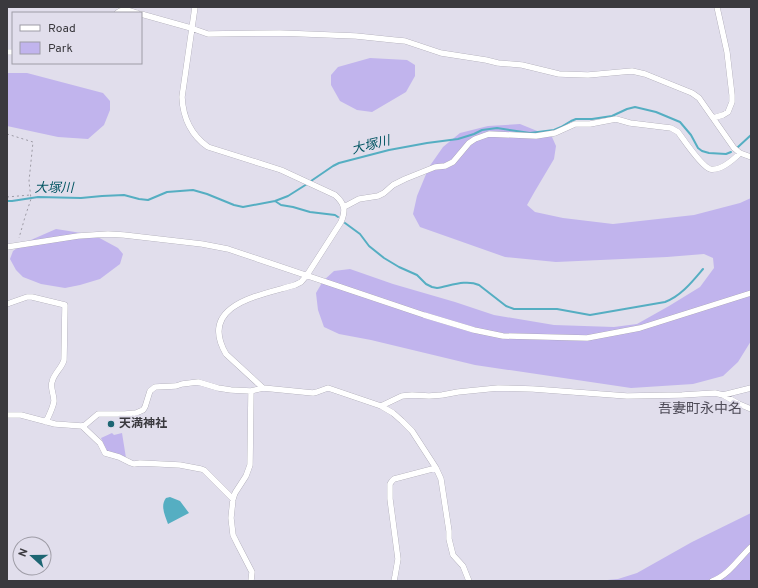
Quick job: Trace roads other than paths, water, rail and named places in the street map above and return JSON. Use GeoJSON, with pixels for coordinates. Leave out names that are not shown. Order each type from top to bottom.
{"type":"FeatureCollection","features":[{"type":"Feature","properties":{"kind":"street"},"geometry":{"type":"LineString","coordinates":[[195,7],[182,97],[182,108],[185,118],[195,135],[208,147],[281,170],[335,195],[344,207],[344,215],[341,222],[301,282],[236,304],[227,312],[221,321],[219,331],[220,339],[226,354],[263,388]]}},
{"type":"Feature","properties":{"kind":"street"},"geometry":{"type":"LineString","coordinates":[[713,118],[728,112],[732,102],[727,52],[717,7]]}},
{"type":"Feature","properties":{"kind":"street"},"geometry":{"type":"LineString","coordinates":[[118,12],[124,10],[133,12]]}},
{"type":"Feature","properties":{"kind":"street"},"geometry":{"type":"LineString","coordinates":[[142,14],[208,34],[280,33],[356,36],[405,41],[441,53],[498,63],[522,65],[559,74],[588,75],[632,72],[645,74],[692,93],[700,98],[734,148],[740,153],[751,157]]}},
{"type":"Feature","properties":{"kind":"street"},"geometry":{"type":"LineString","coordinates":[[344,207],[359,199],[378,196],[393,185],[405,179],[434,167],[444,166],[453,162],[475,139],[489,134],[536,136],[555,133],[575,124],[590,124],[616,119],[630,123],[671,128],[675,130],[702,163],[710,168],[715,169],[733,160],[740,153]]}},
{"type":"Feature","properties":{"kind":"street"},"geometry":{"type":"LineString","coordinates":[[7,247],[78,236],[108,234],[124,234],[202,244],[228,249],[424,315],[474,330],[503,336],[586,338],[640,328],[751,293]]}},
{"type":"Feature","properties":{"kind":"street"},"geometry":{"type":"LineString","coordinates":[[7,304],[32,297],[65,305],[64,360],[52,382],[51,388],[54,403],[46,422]]}},
{"type":"Feature","properties":{"kind":"street"},"geometry":{"type":"LineString","coordinates":[[7,415],[21,415],[55,424],[82,426],[98,414],[125,414],[136,413],[143,410],[150,391],[155,387],[176,386],[198,382],[218,388],[251,391],[263,388],[313,393],[328,388],[381,406],[393,413],[412,431],[436,468],[441,479],[449,539],[452,550],[456,558],[464,566],[469,581]]}},
{"type":"Feature","properties":{"kind":"street"},"geometry":{"type":"LineString","coordinates":[[381,406],[402,396],[442,395],[498,388],[627,396],[715,393],[723,395],[751,409]]}},
{"type":"Feature","properties":{"kind":"street"},"geometry":{"type":"LineString","coordinates":[[723,395],[751,388]]}},
{"type":"Feature","properties":{"kind":"street"},"geometry":{"type":"LineString","coordinates":[[251,391],[250,465],[246,476],[235,493],[231,518],[233,534],[252,572],[251,581]]}},
{"type":"Feature","properties":{"kind":"street"},"geometry":{"type":"LineString","coordinates":[[82,426],[100,443],[104,452],[107,454],[119,457],[134,464],[180,465],[204,470],[233,499]]}},
{"type":"Feature","properties":{"kind":"street"},"geometry":{"type":"LineString","coordinates":[[394,581],[398,559],[390,499],[390,484],[394,479],[436,468]]}},
{"type":"Feature","properties":{"kind":"street"},"geometry":{"type":"LineString","coordinates":[[712,581],[723,576],[751,547]]}},
{"type":"Feature","properties":{"kind":"water"},"geometry":{"type":"Polygon","coordinates":[[[170,497],[180,501],[189,513],[168,524],[163,504],[166,498],[170,497]]]}},
{"type":"Feature","properties":{"kind":"waterway","name":"大塚川"},"geometry":{"type":"LineString","coordinates":[[311,181],[339,163],[389,150],[458,139],[482,130],[497,128],[530,133],[554,130],[576,119],[592,119],[612,116],[635,107],[656,112],[680,122],[691,135],[698,148],[702,151],[726,154],[731,152]]}},
{"type":"Feature","properties":{"kind":"waterway","name":"大塚川"},"geometry":{"type":"LineString","coordinates":[[738,147],[751,135]]}},
{"type":"Feature","properties":{"kind":"waterway","name":"大塚川"},"geometry":{"type":"LineString","coordinates":[[7,201],[38,197],[81,198],[124,195],[148,200],[167,192],[193,190],[243,207],[275,201],[288,196],[307,184]]}},
{"type":"Feature","properties":{"kind":"waterway"},"geometry":{"type":"LineString","coordinates":[[275,201],[281,205],[310,212],[335,215],[338,217]]}},
{"type":"Feature","properties":{"kind":"waterway"},"geometry":{"type":"LineString","coordinates":[[345,223],[360,234],[369,246],[384,258],[417,275],[426,284],[437,288],[463,283],[474,283],[479,285],[506,306],[514,309],[557,309],[590,315],[665,302],[681,292],[703,269]]}},
{"type":"Feature","properties":{"kind":"place","name":"天満神社"},"geometry":{"type":"Point","coordinates":[111,424]}},
{"type":"Feature","properties":{"kind":"district","name":"吾妻町永中名"},"geometry":{"type":"Point","coordinates":[700,409]}}]}
